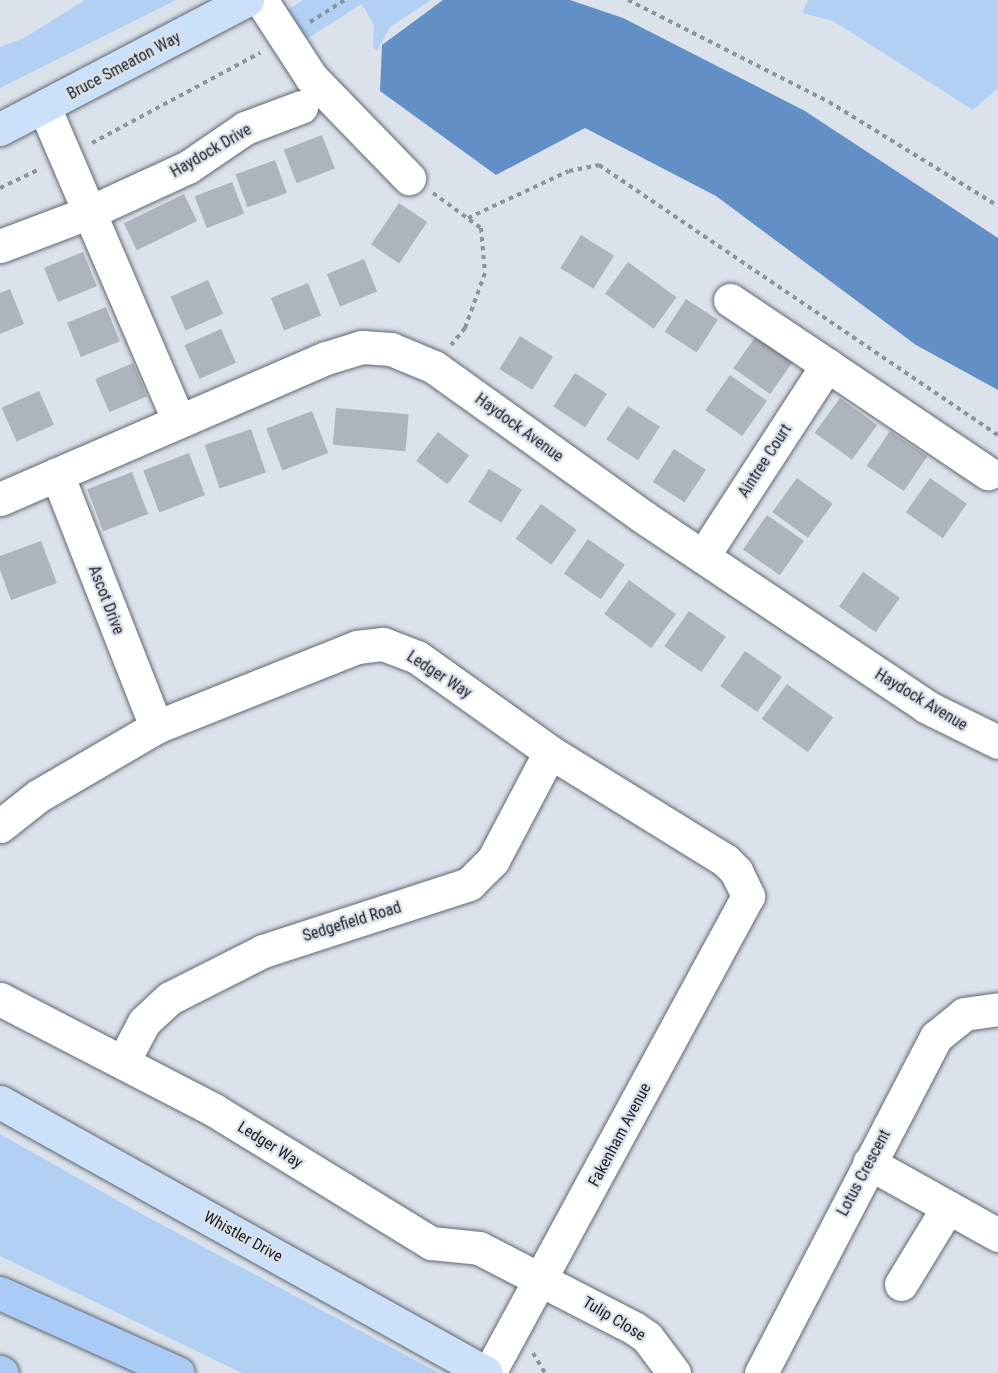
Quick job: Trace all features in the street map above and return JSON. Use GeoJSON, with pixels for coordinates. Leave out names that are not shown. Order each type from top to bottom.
{"type":"FeatureCollection","features":[{"type":"Feature","properties":{"kind":"highway"},"geometry":{"type":"LineString","coordinates":[[0,1293],[178,1373]]}},
{"type":"Feature","properties":{"kind":"main road","name":"Bruce Smeaton Way"},"geometry":{"type":"LineString","coordinates":[[0,129],[45,109],[247,0]]}},
{"type":"Feature","properties":{"kind":"main road","name":"Whistler Drive"},"geometry":{"type":"LineString","coordinates":[[0,1102],[487,1373]]}},
{"type":"Feature","properties":{"kind":"street"},"geometry":{"type":"LineString","coordinates":[[261,0],[311,77],[409,178]]}},
{"type":"Feature","properties":{"kind":"street","name":"Haydock Drive"},"geometry":{"type":"LineString","coordinates":[[0,246],[90,212],[188,167],[245,128],[301,107]]}},
{"type":"Feature","properties":{"kind":"street"},"geometry":{"type":"LineString","coordinates":[[45,109],[178,419]]}},
{"type":"Feature","properties":{"kind":"street"},"geometry":{"type":"LineString","coordinates":[[730,300],[988,473]]}},
{"type":"Feature","properties":{"kind":"street","name":"Haydock Avenue"},"geometry":{"type":"LineString","coordinates":[[0,499],[178,419],[362,347],[391,349],[434,367],[703,556],[927,707],[998,742]]}},
{"type":"Feature","properties":{"kind":"street","name":"Aintree Court"},"geometry":{"type":"LineString","coordinates":[[703,556],[827,365]]}},
{"type":"Feature","properties":{"kind":"street","name":"Ascot Drive"},"geometry":{"type":"LineString","coordinates":[[57,474],[156,727]]}},
{"type":"Feature","properties":{"kind":"street","name":"Ledger Way"},"geometry":{"type":"LineString","coordinates":[[0,826],[38,796],[156,727],[357,646],[383,644],[417,657],[550,752],[725,860],[744,882],[748,896]]}},
{"type":"Feature","properties":{"kind":"street","name":"Sedgefield Road"},"geometry":{"type":"LineString","coordinates":[[123,1062],[144,1022],[170,998],[263,951],[469,884],[493,860],[550,752]]}},
{"type":"Feature","properties":{"kind":"street","name":"Fakenham Avenue"},"geometry":{"type":"LineString","coordinates":[[487,1373],[543,1279],[748,896]]}},
{"type":"Feature","properties":{"kind":"street","name":"Ledger Way"},"geometry":{"type":"LineString","coordinates":[[0,999],[214,1110],[431,1244],[478,1248],[543,1279]]}},
{"type":"Feature","properties":{"kind":"street","name":"Lotus Crescent"},"geometry":{"type":"LineString","coordinates":[[761,1373],[936,1037],[964,1014],[998,1009]]}},
{"type":"Feature","properties":{"kind":"street"},"geometry":{"type":"LineString","coordinates":[[869,1164],[998,1235]]}},
{"type":"Feature","properties":{"kind":"street"},"geometry":{"type":"LineString","coordinates":[[901,1284],[948,1207]]}},
{"type":"Feature","properties":{"kind":"street","name":"Tulip Close"},"geometry":{"type":"LineString","coordinates":[[543,1279],[647,1337],[674,1373]]}},
{"type":"Feature","properties":{"kind":"path"},"geometry":{"type":"LineString","coordinates":[[628,0],[829,102],[998,206]]}},
{"type":"Feature","properties":{"kind":"path"},"geometry":{"type":"LineString","coordinates":[[0,189],[227,72]]}},
{"type":"Feature","properties":{"kind":"path"},"geometry":{"type":"LineString","coordinates":[[409,178],[481,228],[485,273],[465,328],[434,367]]}},
{"type":"Feature","properties":{"kind":"path"},"geometry":{"type":"LineString","coordinates":[[531,1349],[544,1373]]}},
{"type":"Feature","properties":{"kind":"shaded area"},"geometry":{"type":"Polygon","coordinates":[[[85,0],[176,0],[0,88],[0,47],[24,38],[85,0]]]}},
{"type":"Feature","properties":{"kind":"shaded area"},"geometry":{"type":"Polygon","coordinates":[[[303,0],[431,0],[390,27],[377,51],[373,47],[374,26],[362,4],[299,44],[280,15],[303,0]]]}},
{"type":"Feature","properties":{"kind":"shaded area"},"geometry":{"type":"Polygon","coordinates":[[[443,0],[570,0],[623,18],[805,111],[998,238],[998,390],[916,345],[716,196],[585,128],[496,175],[380,91],[382,45],[443,0]]]}},
{"type":"Feature","properties":{"kind":"shaded area"},"geometry":{"type":"Polygon","coordinates":[[[808,0],[998,0],[998,88],[973,110],[833,21],[802,13],[808,0]]]}},
{"type":"Feature","properties":{"kind":"shaded area"},"geometry":{"type":"Polygon","coordinates":[[[0,1134],[140,1213],[439,1373],[242,1373],[0,1256],[0,1134]]]}},
{"type":"Feature","properties":{"kind":"building"},"geometry":{"type":"Polygon","coordinates":[[[322,135],[335,169],[297,183],[284,150],[322,135]]]}},
{"type":"Feature","properties":{"kind":"building"},"geometry":{"type":"Polygon","coordinates":[[[275,160],[287,193],[248,207],[236,174],[275,160]]]}},
{"type":"Feature","properties":{"kind":"building"},"geometry":{"type":"Polygon","coordinates":[[[232,182],[244,214],[207,228],[195,196],[232,182]]]}},
{"type":"Feature","properties":{"kind":"building"},"geometry":{"type":"Polygon","coordinates":[[[184,194],[197,221],[137,250],[124,223],[184,194]]]}},
{"type":"Feature","properties":{"kind":"building"},"geometry":{"type":"Polygon","coordinates":[[[399,203],[427,222],[399,263],[371,244],[399,203]]]}},
{"type":"Feature","properties":{"kind":"building"},"geometry":{"type":"Polygon","coordinates":[[[581,235],[614,256],[593,289],[560,268],[581,235]]]}},
{"type":"Feature","properties":{"kind":"building"},"geometry":{"type":"Polygon","coordinates":[[[83,252],[97,286],[58,302],[44,268],[83,252]]]}},
{"type":"Feature","properties":{"kind":"building"},"geometry":{"type":"Polygon","coordinates":[[[364,259],[377,291],[340,306],[327,274],[364,259]]]}},
{"type":"Feature","properties":{"kind":"building"},"geometry":{"type":"Polygon","coordinates":[[[628,262],[677,297],[654,329],[605,294],[628,262]]]}},
{"type":"Feature","properties":{"kind":"building"},"geometry":{"type":"Polygon","coordinates":[[[208,280],[223,314],[186,330],[171,297],[208,280]]]}},
{"type":"Feature","properties":{"kind":"building"},"geometry":{"type":"Polygon","coordinates":[[[308,283],[321,315],[284,330],[271,298],[308,283]]]}},
{"type":"Feature","properties":{"kind":"building"},"geometry":{"type":"Polygon","coordinates":[[[10,289],[24,324],[0,334],[0,293],[10,289]]]}},
{"type":"Feature","properties":{"kind":"building"},"geometry":{"type":"Polygon","coordinates":[[[686,299],[718,320],[697,352],[665,332],[686,299]]]}},
{"type":"Feature","properties":{"kind":"building"},"geometry":{"type":"Polygon","coordinates":[[[106,307],[120,341],[81,357],[67,323],[106,307]]]}},
{"type":"Feature","properties":{"kind":"building"},"geometry":{"type":"Polygon","coordinates":[[[221,329],[236,363],[200,379],[184,345],[221,329]]]}},
{"type":"Feature","properties":{"kind":"building"},"geometry":{"type":"Polygon","coordinates":[[[758,333],[795,359],[770,394],[733,368],[758,333]]]}},
{"type":"Feature","properties":{"kind":"building"},"geometry":{"type":"Polygon","coordinates":[[[520,336],[553,357],[532,390],[499,369],[520,336]]]}},
{"type":"Feature","properties":{"kind":"building"},"geometry":{"type":"Polygon","coordinates":[[[133,363],[147,396],[109,412],[95,379],[133,363]]]}},
{"type":"Feature","properties":{"kind":"building"},"geometry":{"type":"Polygon","coordinates":[[[575,373],[607,394],[585,427],[553,407],[575,373]]]}},
{"type":"Feature","properties":{"kind":"building"},"geometry":{"type":"Polygon","coordinates":[[[730,375],[767,401],[742,436],[705,410],[730,375]]]}},
{"type":"Feature","properties":{"kind":"building"},"geometry":{"type":"Polygon","coordinates":[[[39,391],[54,425],[17,441],[2,408],[39,391]]]}},
{"type":"Feature","properties":{"kind":"building"},"geometry":{"type":"Polygon","coordinates":[[[840,398],[877,425],[852,460],[815,433],[840,398]]]}},
{"type":"Feature","properties":{"kind":"building"},"geometry":{"type":"Polygon","coordinates":[[[628,406],[660,427],[638,460],[606,440],[628,406]]]}},
{"type":"Feature","properties":{"kind":"building"},"geometry":{"type":"Polygon","coordinates":[[[336,408],[409,414],[405,451],[333,445],[336,408]]]}},
{"type":"Feature","properties":{"kind":"building"},"geometry":{"type":"Polygon","coordinates":[[[312,411],[328,453],[282,471],[266,429],[312,411]]]}},
{"type":"Feature","properties":{"kind":"building"},"geometry":{"type":"Polygon","coordinates":[[[251,429],[266,472],[220,488],[205,445],[251,429]]]}},
{"type":"Feature","properties":{"kind":"building"},"geometry":{"type":"Polygon","coordinates":[[[890,431],[927,456],[904,491],[867,466],[890,431]]]}},
{"type":"Feature","properties":{"kind":"building"},"geometry":{"type":"Polygon","coordinates":[[[438,432],[469,455],[447,484],[416,461],[438,432]]]}},
{"type":"Feature","properties":{"kind":"building"},"geometry":{"type":"Polygon","coordinates":[[[674,449],[706,470],[685,502],[653,482],[674,449]]]}},
{"type":"Feature","properties":{"kind":"building"},"geometry":{"type":"Polygon","coordinates":[[[189,453],[205,495],[159,513],[143,471],[189,453]]]}},
{"type":"Feature","properties":{"kind":"building"},"geometry":{"type":"Polygon","coordinates":[[[489,469],[522,490],[501,523],[468,502],[489,469]]]}},
{"type":"Feature","properties":{"kind":"building"},"geometry":{"type":"Polygon","coordinates":[[[132,472],[148,514],[103,531],[87,489],[132,472]]]}},
{"type":"Feature","properties":{"kind":"building"},"geometry":{"type":"Polygon","coordinates":[[[797,478],[833,504],[808,538],[772,512],[797,478]]]}},
{"type":"Feature","properties":{"kind":"building"},"geometry":{"type":"Polygon","coordinates":[[[930,478],[967,504],[943,538],[906,512],[930,478]]]}},
{"type":"Feature","properties":{"kind":"building"},"geometry":{"type":"Polygon","coordinates":[[[541,504],[577,530],[551,565],[516,539],[541,504]]]}},
{"type":"Feature","properties":{"kind":"building"},"geometry":{"type":"Polygon","coordinates":[[[767,515],[804,541],[780,575],[743,549],[767,515]]]}},
{"type":"Feature","properties":{"kind":"building"},"geometry":{"type":"Polygon","coordinates":[[[588,539],[625,565],[601,599],[564,573],[588,539]]]}},
{"type":"Feature","properties":{"kind":"building"},"geometry":{"type":"Polygon","coordinates":[[[41,541],[57,583],[11,600],[0,570],[0,556],[41,541]]]}},
{"type":"Feature","properties":{"kind":"building"},"geometry":{"type":"Polygon","coordinates":[[[863,572],[900,598],[876,632],[839,606],[863,572]]]}},
{"type":"Feature","properties":{"kind":"building"},"geometry":{"type":"Polygon","coordinates":[[[629,580],[676,614],[651,648],[604,614],[629,580]]]}},
{"type":"Feature","properties":{"kind":"building"},"geometry":{"type":"Polygon","coordinates":[[[689,611],[726,637],[701,672],[664,646],[689,611]]]}},
{"type":"Feature","properties":{"kind":"building"},"geometry":{"type":"Polygon","coordinates":[[[745,651],[782,677],[757,712],[720,686],[745,651]]]}},
{"type":"Feature","properties":{"kind":"building"},"geometry":{"type":"Polygon","coordinates":[[[787,684],[833,718],[808,752],[762,719],[787,684]]]}}]}
